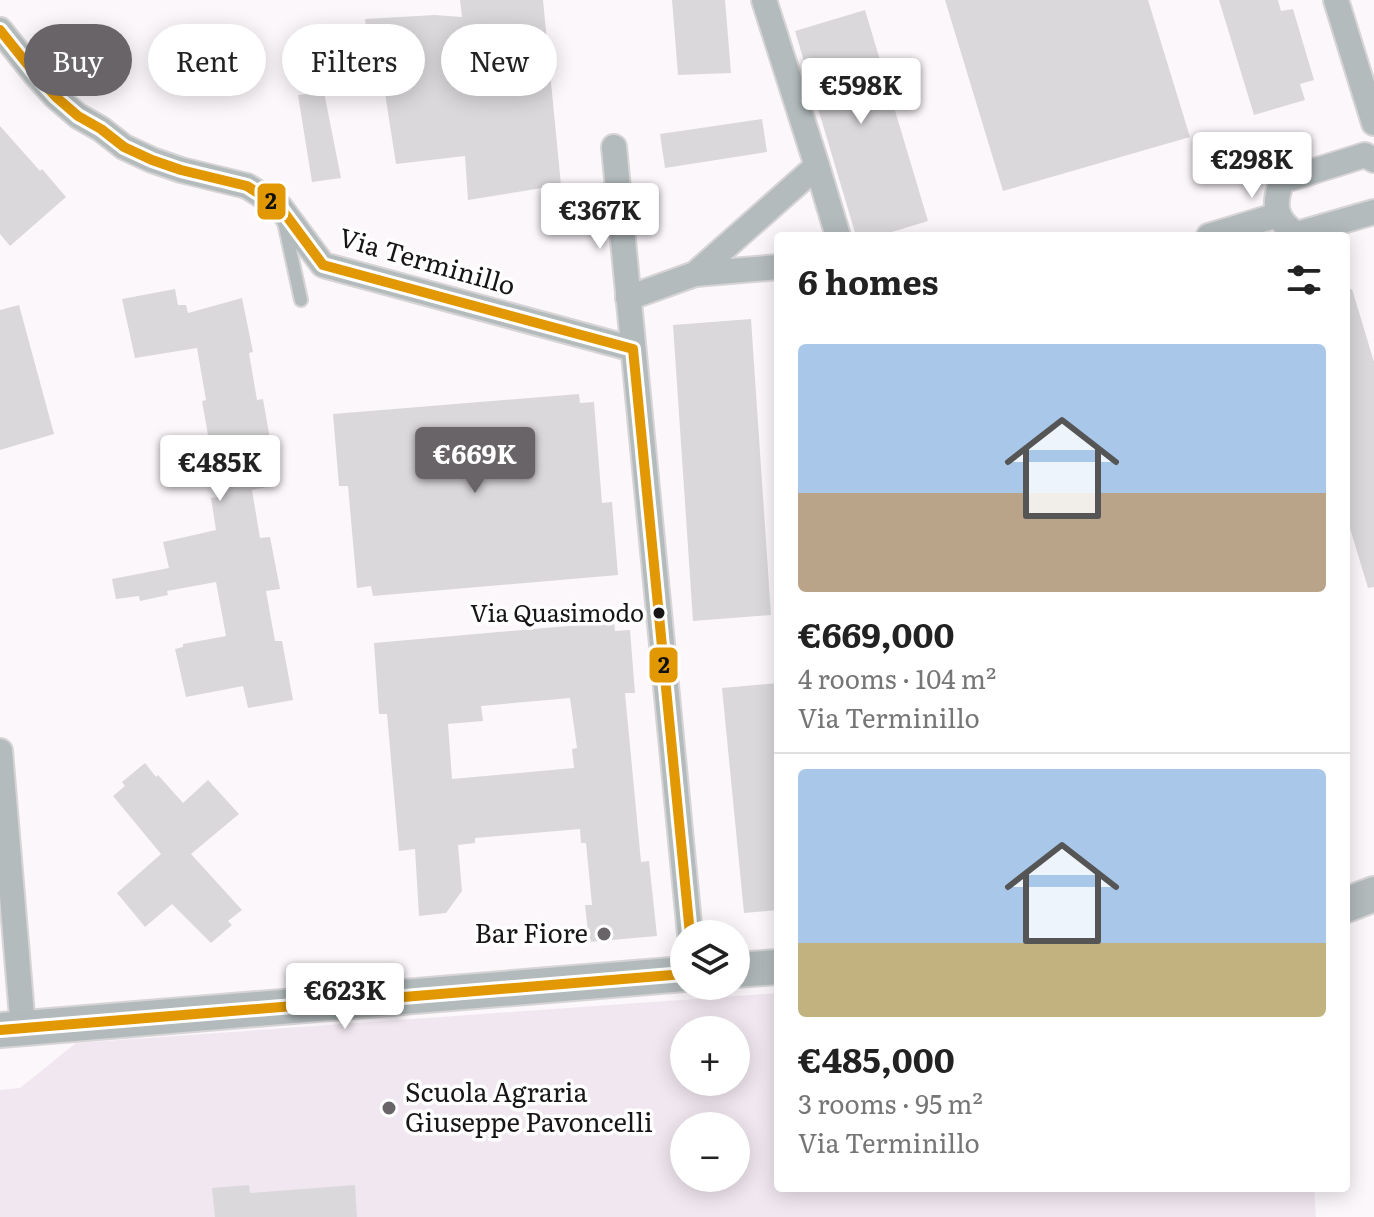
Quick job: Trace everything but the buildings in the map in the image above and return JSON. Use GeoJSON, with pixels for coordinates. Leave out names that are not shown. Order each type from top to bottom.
{"type":"FeatureCollection","features":[{"type":"Feature","properties":{"kind":"main road"},"geometry":{"type":"LineString","coordinates":[[1350,903],[1374,894]]}},
{"type":"Feature","properties":{"kind":"main road"},"geometry":{"type":"LineString","coordinates":[[1350,916],[1374,915]]}},
{"type":"Feature","properties":{"kind":"main road"},"geometry":{"type":"LineString","coordinates":[[750,969],[774,967]]}},
{"type":"Feature","properties":{"kind":"main road"},"geometry":{"type":"LineString","coordinates":[[12,1029],[670,975]]}},
{"type":"Feature","properties":{"kind":"street"},"geometry":{"type":"LineString","coordinates":[[764,0],[837,232]]}},
{"type":"Feature","properties":{"kind":"street"},"geometry":{"type":"LineString","coordinates":[[1336,0],[1374,123]]}},
{"type":"Feature","properties":{"kind":"street","name":"Via Terminillo"},"geometry":{"type":"LineString","coordinates":[[0,30],[56,97],[78,116],[124,147],[181,170],[247,186],[280,207],[323,265],[633,349]]}},
{"type":"Feature","properties":{"kind":"street"},"geometry":{"type":"LineString","coordinates":[[614,147],[689,920]]}},
{"type":"Feature","properties":{"kind":"street"},"geometry":{"type":"LineString","coordinates":[[1294,232],[1278,215],[1276,197],[1282,181],[1365,155],[1374,160]]}},
{"type":"Feature","properties":{"kind":"street"},"geometry":{"type":"LineString","coordinates":[[695,274],[817,166]]}},
{"type":"Feature","properties":{"kind":"street"},"geometry":{"type":"LineString","coordinates":[[1304,232],[1374,212]]}},
{"type":"Feature","properties":{"kind":"street"},"geometry":{"type":"LineString","coordinates":[[1222,232],[1278,215]]}},
{"type":"Feature","properties":{"kind":"street"},"geometry":{"type":"LineString","coordinates":[[628,298],[695,274],[774,267]]}},
{"type":"Feature","properties":{"kind":"street"},"geometry":{"type":"LineString","coordinates":[[0,751],[12,1029]]}},
{"type":"Feature","properties":{"kind":"lane"},"geometry":{"type":"LineString","coordinates":[[280,207],[301,300]]}},
{"type":"Feature","properties":{"kind":"shaded area","name":"Scuola Agraria Giuseppe Pavoncelli"},"geometry":{"type":"Polygon","coordinates":[[[774,993],[774,1192],[1314,1192],[1316,1217],[0,1217],[0,1090],[20,1088],[76,1043],[680,1000],[750,1000],[750,995],[774,993]]]}},
{"type":"Feature","properties":{"kind":"transit line","name":"2"},"geometry":{"type":"LineString","coordinates":[[0,30],[36,75],[78,116],[124,147],[152,160],[247,186],[280,207],[323,265],[633,349],[689,920]]}},
{"type":"Feature","properties":{"kind":"transit line","name":"2"},"geometry":{"type":"LineString","coordinates":[[0,1030],[670,975]]}},
{"type":"Feature","properties":{"kind":"place","name":"Via Quasimodo"},"geometry":{"type":"Point","coordinates":[659,613]}},
{"type":"Feature","properties":{"kind":"place","name":"Bar Fiore"},"geometry":{"type":"Point","coordinates":[604,934]}},
{"type":"Feature","properties":{"kind":"place","name":"Scuola Agraria Giuseppe Pavoncelli"},"geometry":{"type":"Point","coordinates":[389,1108]}}]}
